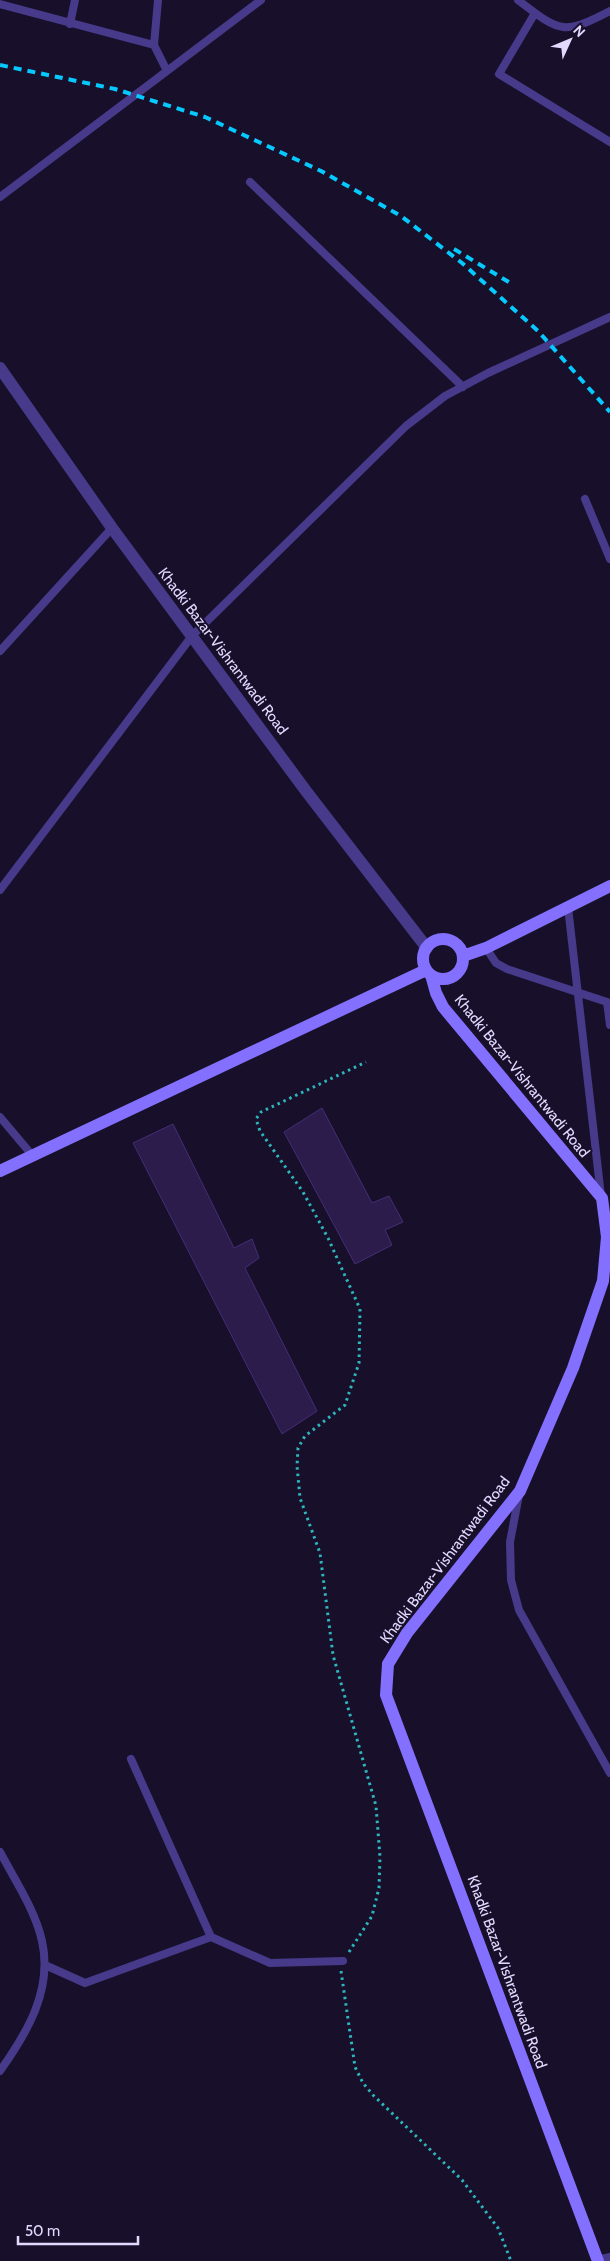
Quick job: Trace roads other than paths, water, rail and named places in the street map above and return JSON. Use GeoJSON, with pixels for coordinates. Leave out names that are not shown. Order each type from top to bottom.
{"type":"FeatureCollection","features":[{"type":"Feature","properties":{"kind":"street","name":"Khadki Bazar-Vishrantwadi Road"},"geometry":{"type":"LineString","coordinates":[[0,368],[112,528],[427,948]]}},
{"type":"Feature","properties":{"kind":"street"},"geometry":{"type":"LineString","coordinates":[[463,956],[486,948],[610,886]]}},
{"type":"Feature","properties":{"kind":"street"},"geometry":{"type":"LineString","coordinates":[[440,940],[448,940],[460,949],[463,956],[463,964],[454,976],[438,979],[429,973],[423,963],[427,948],[440,940]]}},
{"type":"Feature","properties":{"kind":"street","name":"Khadki Bazar-Vishrantwadi Road"},"geometry":{"type":"LineString","coordinates":[[429,973],[443,1007],[602,1198],[607,1237],[603,1281],[573,1368],[520,1490],[407,1633],[388,1664],[386,1695],[597,2261]]}},
{"type":"Feature","properties":{"kind":"street"},"geometry":{"type":"LineString","coordinates":[[0,1171],[429,973]]}},
{"type":"Feature","properties":{"kind":"lane"},"geometry":{"type":"LineString","coordinates":[[70,24],[75,0]]}},
{"type":"Feature","properties":{"kind":"lane"},"geometry":{"type":"LineString","coordinates":[[158,0],[154,45],[167,71]]}},
{"type":"Feature","properties":{"kind":"lane"},"geometry":{"type":"LineString","coordinates":[[0,197],[261,0]]}},
{"type":"Feature","properties":{"kind":"lane"},"geometry":{"type":"LineString","coordinates":[[518,0],[553,25],[580,27],[610,11]]}},
{"type":"Feature","properties":{"kind":"lane"},"geometry":{"type":"LineString","coordinates":[[0,4],[154,45]]}},
{"type":"Feature","properties":{"kind":"lane"},"geometry":{"type":"LineString","coordinates":[[535,13],[499,74],[610,142]]}},
{"type":"Feature","properties":{"kind":"lane"},"geometry":{"type":"LineString","coordinates":[[250,182],[463,387]]}},
{"type":"Feature","properties":{"kind":"lane"},"geometry":{"type":"LineString","coordinates":[[0,890],[192,636],[406,426],[445,396],[610,317]]}},
{"type":"Feature","properties":{"kind":"lane"},"geometry":{"type":"LineString","coordinates":[[585,499],[610,559]]}},
{"type":"Feature","properties":{"kind":"lane"},"geometry":{"type":"LineString","coordinates":[[0,651],[112,528]]}},
{"type":"Feature","properties":{"kind":"lane"},"geometry":{"type":"LineString","coordinates":[[568,907],[602,1198]]}},
{"type":"Feature","properties":{"kind":"lane"},"geometry":{"type":"LineString","coordinates":[[486,948],[496,964],[608,1002],[610,1024]]}},
{"type":"Feature","properties":{"kind":"lane"},"geometry":{"type":"LineString","coordinates":[[0,1117],[32,1156]]}},
{"type":"Feature","properties":{"kind":"lane"},"geometry":{"type":"LineString","coordinates":[[520,1490],[510,1542],[512,1580],[519,1610],[610,1773]]}},
{"type":"Feature","properties":{"kind":"lane"},"geometry":{"type":"LineString","coordinates":[[131,1759],[211,1937],[270,1963],[343,1961]]}},
{"type":"Feature","properties":{"kind":"lane"},"geometry":{"type":"LineString","coordinates":[[0,1852],[31,1911],[42,1940],[45,1965],[44,1988],[34,2012],[14,2052],[0,2071]]}},
{"type":"Feature","properties":{"kind":"lane"},"geometry":{"type":"LineString","coordinates":[[45,1965],[85,1983],[211,1937]]}},
{"type":"Feature","properties":{"kind":"lane"},"geometry":{"type":"LineString","coordinates":[[597,2261],[610,2257]]}},
{"type":"Feature","properties":{"kind":"railway"},"geometry":{"type":"LineString","coordinates":[[0,65],[115,89],[205,117],[321,171],[401,216],[462,263],[538,331],[610,412]]}},
{"type":"Feature","properties":{"kind":"railway"},"geometry":{"type":"LineString","coordinates":[[454,249],[512,284]]}}]}
